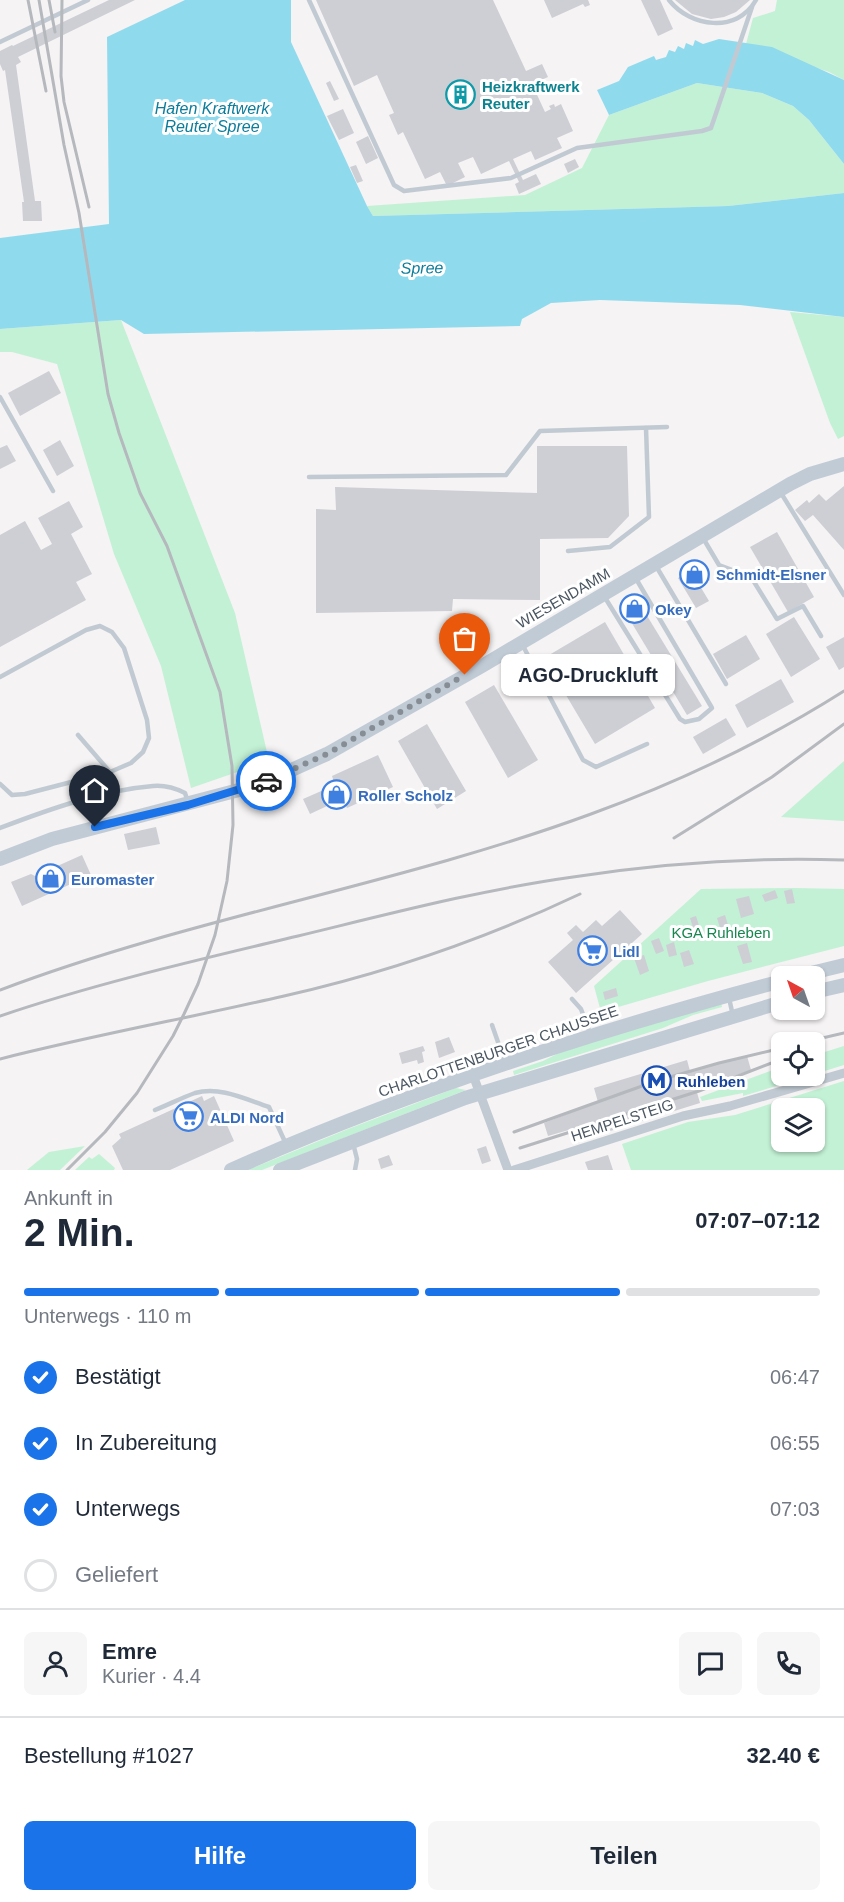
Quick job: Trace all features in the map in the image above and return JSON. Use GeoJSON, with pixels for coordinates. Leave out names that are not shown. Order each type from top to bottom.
{"type":"FeatureCollection","features":[{"type":"Feature","properties":{"kind":"main road","name":"WIESENDAMM"},"geometry":{"type":"LineString","coordinates":[[0,859],[65,836],[258,785],[327,754],[701,536],[714,522],[810,474],[844,464]]}},
{"type":"Feature","properties":{"kind":"main road"},"geometry":{"type":"LineString","coordinates":[[825,970],[844,965]]}},
{"type":"Feature","properties":{"kind":"main road","name":"CHARLOTTENBURGER CHAUSSEE"},"geometry":{"type":"LineString","coordinates":[[231,1170],[287,1146],[473,1075],[591,1036],[771,984]]}},
{"type":"Feature","properties":{"kind":"main road"},"geometry":{"type":"LineString","coordinates":[[825,989],[844,985]]}},
{"type":"Feature","properties":{"kind":"main road"},"geometry":{"type":"LineString","coordinates":[[280,1170],[481,1094],[771,1005]]}},
{"type":"Feature","properties":{"kind":"street","name":"HEMPELSTEIG"},"geometry":{"type":"LineString","coordinates":[[514,1170],[684,1116],[724,1108],[844,1073]]}},
{"type":"Feature","properties":{"kind":"street"},"geometry":{"type":"LineString","coordinates":[[473,1075],[508,1170]]}},
{"type":"Feature","properties":{"kind":"lane"},"geometry":{"type":"LineString","coordinates":[[0,42],[88,0]]}},
{"type":"Feature","properties":{"kind":"lane"},"geometry":{"type":"LineString","coordinates":[[309,0],[394,185],[404,190],[511,178],[577,148],[711,128],[756,0]]}},
{"type":"Feature","properties":{"kind":"lane"},"geometry":{"type":"LineString","coordinates":[[669,0],[675,8],[690,18],[706,24],[726,23],[740,17],[752,7]]}},
{"type":"Feature","properties":{"kind":"lane"},"geometry":{"type":"LineString","coordinates":[[0,397],[53,491]]}},
{"type":"Feature","properties":{"kind":"lane"},"geometry":{"type":"LineString","coordinates":[[309,477],[506,475],[540,431],[667,427]]}},
{"type":"Feature","properties":{"kind":"lane"},"geometry":{"type":"LineString","coordinates":[[568,551],[610,548],[649,517],[646,428]]}},
{"type":"Feature","properties":{"kind":"lane"},"geometry":{"type":"LineString","coordinates":[[780,490],[844,595]]}},
{"type":"Feature","properties":{"kind":"lane"},"geometry":{"type":"LineString","coordinates":[[701,536],[719,565],[751,577],[777,619],[803,606],[821,636]]}},
{"type":"Feature","properties":{"kind":"lane"},"geometry":{"type":"LineString","coordinates":[[655,563],[726,684]]}},
{"type":"Feature","properties":{"kind":"lane"},"geometry":{"type":"LineString","coordinates":[[602,594],[680,719],[685,722],[699,719],[712,708],[634,575]]}},
{"type":"Feature","properties":{"kind":"lane"},"geometry":{"type":"LineString","coordinates":[[0,677],[86,630],[100,626],[112,632],[124,648],[147,720],[149,738],[143,752],[131,762],[110,772],[19,795],[12,795],[0,784]]}},
{"type":"Feature","properties":{"kind":"lane"},"geometry":{"type":"LineString","coordinates":[[521,642],[583,760],[596,767],[647,744]]}},
{"type":"Feature","properties":{"kind":"lane"},"geometry":{"type":"LineString","coordinates":[[78,735],[110,772]]}},
{"type":"Feature","properties":{"kind":"lane"},"geometry":{"type":"LineString","coordinates":[[0,828],[74,803],[117,792],[155,786],[174,788],[185,793],[193,803]]}},
{"type":"Feature","properties":{"kind":"lane"},"geometry":{"type":"LineString","coordinates":[[728,995],[734,1016]]}},
{"type":"Feature","properties":{"kind":"lane"},"geometry":{"type":"LineString","coordinates":[[572,999],[581,1009],[591,1036]]}},
{"type":"Feature","properties":{"kind":"lane"},"geometry":{"type":"LineString","coordinates":[[492,1025],[506,1064]]}},
{"type":"Feature","properties":{"kind":"lane"},"geometry":{"type":"LineString","coordinates":[[155,1110],[207,1091],[230,1094],[269,1107],[287,1146]]}},
{"type":"Feature","properties":{"kind":"lane"},"geometry":{"type":"LineString","coordinates":[[352,1141],[357,1159],[355,1170]]}},
{"type":"Feature","properties":{"kind":"green space"},"geometry":{"type":"Polygon","coordinates":[[[777,0],[844,0],[844,80],[829,72],[746,44],[753,18],[775,11],[777,0]]]}},
{"type":"Feature","properties":{"kind":"green space"},"geometry":{"type":"Polygon","coordinates":[[[697,83],[762,93],[793,106],[809,120],[844,164],[844,193],[728,206],[373,216],[367,206],[525,195],[582,168],[609,115],[697,83]]]}},
{"type":"Feature","properties":{"kind":"green space"},"geometry":{"type":"Polygon","coordinates":[[[790,312],[844,317],[844,436],[838,439],[830,423],[790,312]]]}},
{"type":"Feature","properties":{"kind":"green space"},"geometry":{"type":"Polygon","coordinates":[[[121,320],[235,613],[269,761],[191,788],[161,666],[114,554],[57,364],[12,352],[0,352],[0,329],[121,320]]]}},
{"type":"Feature","properties":{"kind":"green space"},"geometry":{"type":"Polygon","coordinates":[[[844,761],[844,821],[781,817],[844,761]]]}},
{"type":"Feature","properties":{"kind":"green space","name":"KGA Ruhleben"},"geometry":{"type":"Polygon","coordinates":[[[701,889],[844,889],[844,946],[708,981],[601,1012],[594,986],[701,889]]]}},
{"type":"Feature","properties":{"kind":"green space"},"geometry":{"type":"Polygon","coordinates":[[[721,1002],[722,1007],[693,1015],[663,1028],[514,1075],[513,1071],[543,1061],[569,1048],[721,1002]]]}},
{"type":"Feature","properties":{"kind":"green space"},"geometry":{"type":"Polygon","coordinates":[[[844,1046],[844,1065],[825,1071],[825,1052],[844,1046]]]}},
{"type":"Feature","properties":{"kind":"green space"},"geometry":{"type":"Polygon","coordinates":[[[771,1071],[771,1086],[776,1086],[743,1096],[743,1093],[702,1101],[700,1097],[771,1071]]]}},
{"type":"Feature","properties":{"kind":"green space"},"geometry":{"type":"Polygon","coordinates":[[[844,1081],[844,1170],[631,1170],[622,1144],[688,1122],[735,1115],[771,1104],[771,1152],[825,1152],[825,1098],[790,1098],[844,1081]]]}},
{"type":"Feature","properties":{"kind":"green space"},"geometry":{"type":"Polygon","coordinates":[[[456,1088],[466,1090],[262,1170],[248,1170],[348,1129],[456,1088]]]}},
{"type":"Feature","properties":{"kind":"green space"},"geometry":{"type":"Polygon","coordinates":[[[85,1146],[60,1170],[27,1170],[49,1152],[85,1146]]]}},
{"type":"Feature","properties":{"kind":"green space"},"geometry":{"type":"Polygon","coordinates":[[[99,1154],[115,1168],[114,1170],[75,1170],[89,1157],[92,1159],[99,1154]]]}},
{"type":"Feature","properties":{"kind":"water"},"geometry":{"type":"Polygon","coordinates":[[[185,0],[291,0],[291,42],[373,216],[728,206],[844,193],[844,317],[740,305],[600,300],[551,303],[522,319],[520,326],[144,334],[121,320],[0,329],[0,238],[109,224],[107,37],[185,0]]]}},
{"type":"Feature","properties":{"kind":"water"},"geometry":{"type":"Polygon","coordinates":[[[719,39],[772,47],[844,80],[844,164],[809,120],[793,106],[762,93],[697,83],[609,115],[597,90],[619,81],[628,67],[654,56],[656,60],[666,57],[669,50],[675,52],[678,46],[684,49],[686,43],[693,46],[695,40],[703,44],[719,39]]]}},
{"type":"Feature","properties":{"kind":"building"},"geometry":{"type":"Polygon","coordinates":[[[109,0],[135,0],[18,57],[21,62],[16,65],[35,201],[41,201],[42,221],[23,221],[22,202],[24,202],[5,70],[3,71],[0,64],[0,51],[109,0]]]}},
{"type":"Feature","properties":{"kind":"building","name":"Heizkraftwerk Reuter"},"geometry":{"type":"Polygon","coordinates":[[[316,0],[493,0],[526,71],[542,64],[548,77],[532,84],[545,112],[551,109],[549,106],[554,104],[555,107],[561,104],[573,131],[557,138],[562,148],[535,160],[531,151],[513,159],[523,180],[536,174],[541,184],[519,194],[515,184],[519,182],[509,161],[481,174],[473,157],[458,163],[465,177],[447,186],[440,172],[425,179],[403,132],[398,135],[389,115],[394,113],[377,75],[354,86],[316,0]]]}},
{"type":"Feature","properties":{"kind":"building"},"geometry":{"type":"Polygon","coordinates":[[[544,0],[588,0],[590,5],[585,7],[583,4],[552,18],[544,0]]]}},
{"type":"Feature","properties":{"kind":"building"},"geometry":{"type":"Polygon","coordinates":[[[641,0],[660,0],[673,29],[658,36],[641,0]]]}},
{"type":"Feature","properties":{"kind":"building"},"geometry":{"type":"Polygon","coordinates":[[[675,0],[750,0],[736,12],[711,19],[692,14],[675,0]]]}},
{"type":"Feature","properties":{"kind":"building"},"geometry":{"type":"Polygon","coordinates":[[[330,81],[339,99],[334,101],[326,83],[330,81]]]}},
{"type":"Feature","properties":{"kind":"building"},"geometry":{"type":"Polygon","coordinates":[[[343,109],[354,133],[339,140],[327,116],[343,109]]]}},
{"type":"Feature","properties":{"kind":"building"},"geometry":{"type":"Polygon","coordinates":[[[368,136],[378,158],[366,164],[356,142],[368,136]]]}},
{"type":"Feature","properties":{"kind":"building"},"geometry":{"type":"Polygon","coordinates":[[[575,159],[579,167],[568,173],[564,164],[575,159]]]}},
{"type":"Feature","properties":{"kind":"building"},"geometry":{"type":"Polygon","coordinates":[[[356,165],[363,181],[357,183],[350,167],[356,165]]]}},
{"type":"Feature","properties":{"kind":"building"},"geometry":{"type":"Polygon","coordinates":[[[49,371],[61,393],[20,416],[8,393],[49,371]]]}},
{"type":"Feature","properties":{"kind":"building"},"geometry":{"type":"Polygon","coordinates":[[[60,440],[74,466],[57,476],[43,450],[60,440]]]}},
{"type":"Feature","properties":{"kind":"building"},"geometry":{"type":"Polygon","coordinates":[[[7,445],[16,461],[0,469],[0,448],[7,445]]]}},
{"type":"Feature","properties":{"kind":"building"},"geometry":{"type":"Polygon","coordinates":[[[537,446],[627,446],[629,516],[608,538],[540,539],[540,600],[453,599],[452,611],[316,613],[316,509],[336,510],[335,487],[537,493],[537,446]]]}},
{"type":"Feature","properties":{"kind":"building"},"geometry":{"type":"Polygon","coordinates":[[[844,486],[844,550],[813,515],[805,521],[795,510],[807,500],[809,503],[819,494],[826,501],[844,486]]]}},
{"type":"Feature","properties":{"kind":"building"},"geometry":{"type":"Polygon","coordinates":[[[69,501],[83,527],[71,534],[92,574],[76,582],[86,600],[0,647],[0,535],[25,521],[41,550],[52,544],[38,518],[69,501]]]}},
{"type":"Feature","properties":{"kind":"building"},"geometry":{"type":"Polygon","coordinates":[[[777,532],[814,597],[788,612],[750,547],[777,532]]]}},
{"type":"Feature","properties":{"kind":"building"},"geometry":{"type":"Polygon","coordinates":[[[701,565],[710,580],[700,586],[709,601],[696,608],[678,578],[701,565]]]}},
{"type":"Feature","properties":{"kind":"building"},"geometry":{"type":"Polygon","coordinates":[[[638,601],[702,706],[687,715],[624,610],[638,601]]]}},
{"type":"Feature","properties":{"kind":"building"},"geometry":{"type":"Polygon","coordinates":[[[794,617],[820,659],[791,677],[766,634],[794,617]]]}},
{"type":"Feature","properties":{"kind":"building"},"geometry":{"type":"Polygon","coordinates":[[[605,622],[655,708],[595,744],[544,658],[605,622]]]}},
{"type":"Feature","properties":{"kind":"building"},"geometry":{"type":"Polygon","coordinates":[[[746,635],[760,659],[727,679],[713,654],[746,635]]]}},
{"type":"Feature","properties":{"kind":"building"},"geometry":{"type":"Polygon","coordinates":[[[844,637],[844,667],[839,670],[826,647],[844,637]]]}},
{"type":"Feature","properties":{"kind":"building"},"geometry":{"type":"Polygon","coordinates":[[[781,679],[794,702],[747,728],[735,705],[781,679]]]}},
{"type":"Feature","properties":{"kind":"building"},"geometry":{"type":"Polygon","coordinates":[[[494,685],[538,760],[508,778],[465,702],[494,685]]]}},
{"type":"Feature","properties":{"kind":"building"},"geometry":{"type":"Polygon","coordinates":[[[726,718],[736,735],[703,754],[693,737],[726,718]]]}},
{"type":"Feature","properties":{"kind":"building"},"geometry":{"type":"Polygon","coordinates":[[[427,724],[466,791],[437,809],[398,741],[427,724]]]}},
{"type":"Feature","properties":{"kind":"building"},"geometry":{"type":"Polygon","coordinates":[[[378,755],[393,787],[347,808],[342,799],[310,814],[303,799],[335,785],[332,776],[378,755]]]}},
{"type":"Feature","properties":{"kind":"building"},"geometry":{"type":"Polygon","coordinates":[[[156,827],[160,844],[128,850],[124,834],[156,827]]]}},
{"type":"Feature","properties":{"kind":"building","name":"Euromaster"},"geometry":{"type":"Polygon","coordinates":[[[82,855],[91,875],[22,906],[11,882],[31,874],[35,876],[82,855]]]}},
{"type":"Feature","properties":{"kind":"building"},"geometry":{"type":"Polygon","coordinates":[[[792,889],[795,903],[787,904],[784,891],[792,889]]]}},
{"type":"Feature","properties":{"kind":"building"},"geometry":{"type":"Polygon","coordinates":[[[775,890],[778,898],[765,902],[762,895],[775,890]]]}},
{"type":"Feature","properties":{"kind":"building"},"geometry":{"type":"Polygon","coordinates":[[[749,896],[754,914],[741,918],[736,899],[749,896]]]}},
{"type":"Feature","properties":{"kind":"building","name":"Lidl"},"geometry":{"type":"Polygon","coordinates":[[[620,910],[642,934],[576,993],[548,962],[573,940],[567,933],[576,925],[583,932],[596,920],[602,926],[620,910]]]}},
{"type":"Feature","properties":{"kind":"building"},"geometry":{"type":"Polygon","coordinates":[[[725,915],[731,935],[723,938],[717,918],[725,915]]]}},
{"type":"Feature","properties":{"kind":"building"},"geometry":{"type":"Polygon","coordinates":[[[696,916],[701,932],[695,934],[690,918],[696,916]]]}},
{"type":"Feature","properties":{"kind":"building"},"geometry":{"type":"Polygon","coordinates":[[[659,938],[664,951],[656,954],[651,941],[659,938]]]}},
{"type":"Feature","properties":{"kind":"building"},"geometry":{"type":"Polygon","coordinates":[[[674,942],[677,955],[669,957],[666,945],[674,942]]]}},
{"type":"Feature","properties":{"kind":"building"},"geometry":{"type":"Polygon","coordinates":[[[747,943],[752,962],[743,964],[737,946],[747,943]]]}},
{"type":"Feature","properties":{"kind":"building"},"geometry":{"type":"Polygon","coordinates":[[[689,950],[694,964],[684,967],[680,953],[689,950]]]}},
{"type":"Feature","properties":{"kind":"building"},"geometry":{"type":"Polygon","coordinates":[[[644,955],[649,971],[640,975],[634,958],[644,955]]]}},
{"type":"Feature","properties":{"kind":"building"},"geometry":{"type":"Polygon","coordinates":[[[616,988],[618,996],[605,1000],[603,992],[616,988]]]}},
{"type":"Feature","properties":{"kind":"building"},"geometry":{"type":"Polygon","coordinates":[[[449,1037],[455,1052],[439,1058],[435,1042],[449,1037]]]}},
{"type":"Feature","properties":{"kind":"building"},"geometry":{"type":"Polygon","coordinates":[[[423,1046],[424,1062],[418,1064],[417,1060],[402,1064],[399,1053],[423,1046]]]}},
{"type":"Feature","properties":{"kind":"building"},"geometry":{"type":"Polygon","coordinates":[[[747,1056],[751,1070],[696,1089],[700,1103],[607,1132],[603,1120],[548,1136],[544,1123],[598,1102],[594,1088],[687,1060],[690,1071],[747,1056]]]}},
{"type":"Feature","properties":{"kind":"building","name":"ALDI Nord"},"geometry":{"type":"Polygon","coordinates":[[[202,1096],[204,1101],[214,1096],[234,1141],[170,1170],[123,1170],[112,1146],[121,1138],[119,1134],[202,1096]]]}},
{"type":"Feature","properties":{"kind":"building"},"geometry":{"type":"Polygon","coordinates":[[[486,1146],[491,1161],[482,1164],[477,1149],[486,1146]]]}},
{"type":"Feature","properties":{"kind":"building"},"geometry":{"type":"Polygon","coordinates":[[[389,1155],[393,1165],[381,1169],[378,1159],[389,1155]]]}},
{"type":"Feature","properties":{"kind":"building"},"geometry":{"type":"Polygon","coordinates":[[[608,1155],[613,1170],[588,1170],[585,1162],[608,1155]]]}},
{"type":"Feature","properties":{"kind":"railway"},"geometry":{"type":"LineString","coordinates":[[28,0],[46,91]]}},
{"type":"Feature","properties":{"kind":"railway"},"geometry":{"type":"LineString","coordinates":[[39,0],[64,145],[79,213],[108,394],[140,493],[167,546],[220,692],[232,766],[233,825],[227,881],[215,935],[198,984],[173,1036],[137,1093],[105,1132],[67,1170]]}},
{"type":"Feature","properties":{"kind":"railway"},"geometry":{"type":"LineString","coordinates":[[49,0],[55,32]]}},
{"type":"Feature","properties":{"kind":"railway"},"geometry":{"type":"LineString","coordinates":[[62,0],[61,76],[64,102],[89,207]]}},
{"type":"Feature","properties":{"kind":"railway"},"geometry":{"type":"LineString","coordinates":[[0,990],[73,964],[221,921],[444,861],[591,814],[721,759],[784,727],[844,691]]}},
{"type":"Feature","properties":{"kind":"railway"},"geometry":{"type":"LineString","coordinates":[[674,838],[772,777],[844,724]]}},
{"type":"Feature","properties":{"kind":"railway"},"geometry":{"type":"LineString","coordinates":[[0,1016],[148,973],[400,911],[538,882],[607,872],[742,860],[844,860]]}},
{"type":"Feature","properties":{"kind":"railway"},"geometry":{"type":"LineString","coordinates":[[0,1059],[360,977],[471,940],[580,894]]}},
{"type":"Feature","properties":{"kind":"railway"},"geometry":{"type":"LineString","coordinates":[[825,1037],[844,1033]]}},
{"type":"Feature","properties":{"kind":"railway"},"geometry":{"type":"LineString","coordinates":[[514,1132],[656,1081],[771,1051]]}},
{"type":"Feature","properties":{"kind":"railway"},"geometry":{"type":"LineString","coordinates":[[520,1148],[699,1091],[771,1063]]}},
{"type":"Feature","properties":{"kind":"way so far"},"geometry":{"type":"LineString","coordinates":[[266,781],[327,754],[465,675]]}},
{"type":"Feature","properties":{"kind":"place","name":"Heizkraftwerk Reuter"},"geometry":{"type":"Point","coordinates":[461,95]}},
{"type":"Feature","properties":{"kind":"place","name":"Schmidt-Elsner"},"geometry":{"type":"Point","coordinates":[695,574]}},
{"type":"Feature","properties":{"kind":"place","name":"Okey"},"geometry":{"type":"Point","coordinates":[634,609]}},
{"type":"Feature","properties":{"kind":"place","name":"AGO-Druckluft"},"geometry":{"type":"Point","coordinates":[465,675]}},
{"type":"Feature","properties":{"kind":"place","name":"Roller Scholz"},"geometry":{"type":"Point","coordinates":[337,795]}},
{"type":"Feature","properties":{"kind":"place","name":"Euromaster"},"geometry":{"type":"Point","coordinates":[50,879]}},
{"type":"Feature","properties":{"kind":"place","name":"Lidl"},"geometry":{"type":"Point","coordinates":[592,951]}},
{"type":"Feature","properties":{"kind":"place","name":"Ruhleben"},"geometry":{"type":"Point","coordinates":[656,1081]}},
{"type":"Feature","properties":{"kind":"place","name":"ALDI Nord"},"geometry":{"type":"Point","coordinates":[189,1117]}},
{"type":"Feature","properties":{"kind":"route"},"geometry":{"type":"LineString","coordinates":[[95,827],[188,805],[266,781]]}},
{"type":"Feature","properties":{"kind":"water label","name":"Hafen Kraftwerk Reuter Spree"},"geometry":{"type":"Point","coordinates":[212,117]}},
{"type":"Feature","properties":{"kind":"water label","name":"Spree"},"geometry":{"type":"Point","coordinates":[422,268]}}]}
